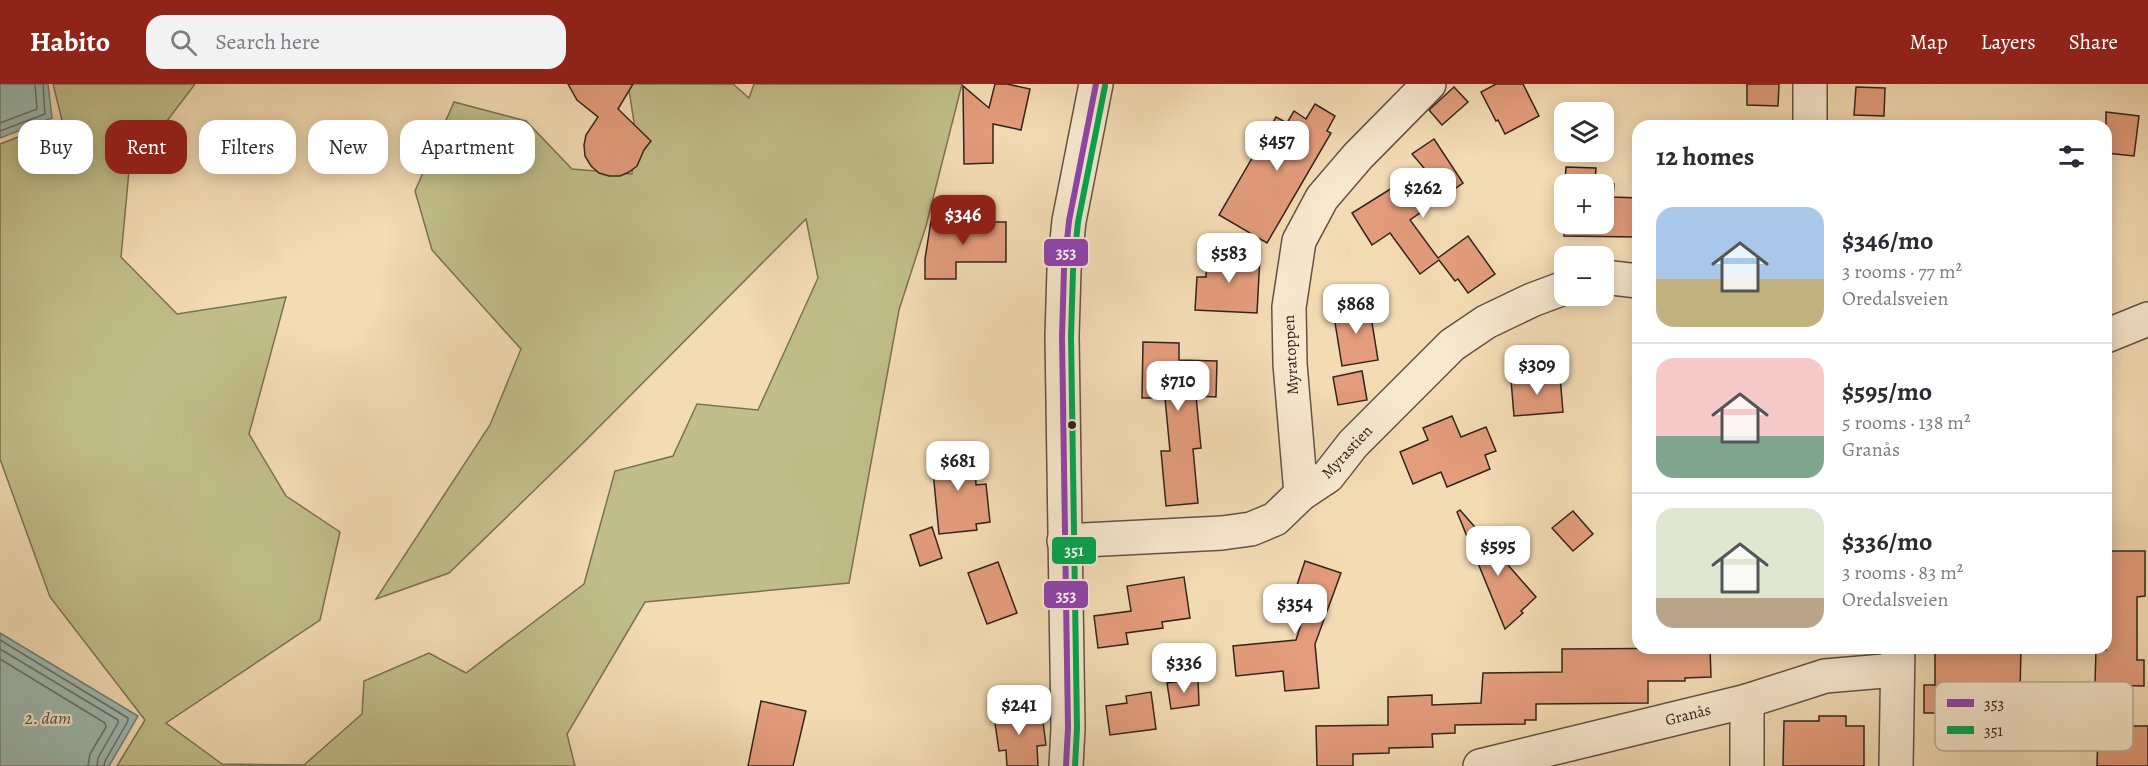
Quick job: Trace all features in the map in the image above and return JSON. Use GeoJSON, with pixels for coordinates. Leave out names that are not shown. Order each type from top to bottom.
{"type":"FeatureCollection","features":[{"type":"Feature","properties":{"kind":"street"},"geometry":{"type":"LineString","coordinates":[[1066,766],[1068,728],[1062,336],[1064,270],[1069,221],[1096,84]]}},
{"type":"Feature","properties":{"kind":"street","name":"Myratoppen"},"geometry":{"type":"LineString","coordinates":[[1301,494],[1290,364],[1289,307],[1299,241],[1322,198],[1358,156],[1429,84]]}},
{"type":"Feature","properties":{"kind":"street"},"geometry":{"type":"LineString","coordinates":[[1810,84],[1810,120]]}},
{"type":"Feature","properties":{"kind":"street"},"geometry":{"type":"LineString","coordinates":[[1614,278],[1632,280]]}},
{"type":"Feature","properties":{"kind":"street","name":"Myrastien"},"geometry":{"type":"LineString","coordinates":[[1064,541],[1222,533],[1251,529],[1275,519],[1301,494],[1328,476],[1353,444],[1452,345],[1486,322],[1554,292]]}},
{"type":"Feature","properties":{"kind":"street"},"geometry":{"type":"LineString","coordinates":[[2112,334],[2148,319]]}},
{"type":"Feature","properties":{"kind":"street"},"geometry":{"type":"LineString","coordinates":[[1896,766],[1897,659]]}},
{"type":"Feature","properties":{"kind":"street","name":"Granås"},"geometry":{"type":"LineString","coordinates":[[1480,766],[1747,701],[1825,676],[1897,659]]}},
{"type":"Feature","properties":{"kind":"street"},"geometry":{"type":"LineString","coordinates":[[1747,701],[1747,766]]}},
{"type":"Feature","properties":{"kind":"shaded area"},"geometry":{"type":"Polygon","coordinates":[[[53,84],[195,84],[168,120],[105,120],[105,174],[129,174],[121,257],[177,314],[286,297],[249,434],[286,496],[340,532],[320,620],[166,723],[222,764],[304,765],[362,714],[364,681],[429,653],[466,673],[584,584],[615,471],[673,456],[697,404],[758,410],[818,278],[806,219],[582,444],[449,573],[376,599],[490,425],[521,349],[432,250],[415,191],[422,174],[535,174],[535,130],[572,169],[632,174],[634,122],[628,84],[733,84],[749,98],[754,84],[962,84],[926,226],[899,310],[849,583],[645,602],[567,734],[575,766],[117,766],[145,720],[50,597],[0,459],[0,144],[18,137],[18,174],[93,174],[93,120],[62,120],[53,84]]]}},
{"type":"Feature","properties":{"kind":"shaded area"},"geometry":{"type":"Polygon","coordinates":[[[454,102],[522,120],[446,120],[454,102]]]}},
{"type":"Feature","properties":{"kind":"water"},"geometry":{"type":"Polygon","coordinates":[[[0,84],[48,84],[52,118],[18,120],[18,131],[0,138],[0,84]]]}},
{"type":"Feature","properties":{"kind":"water","name":"2. dam"},"geometry":{"type":"Polygon","coordinates":[[[0,633],[138,716],[109,766],[0,766],[0,633]]]}},
{"type":"Feature","properties":{"kind":"building"},"geometry":{"type":"Polygon","coordinates":[[[568,84],[633,84],[618,109],[651,141],[637,166],[620,176],[609,176],[599,173],[591,166],[585,156],[584,145],[586,135],[598,117],[577,100],[568,84]]]}},
{"type":"Feature","properties":{"kind":"building"},"geometry":{"type":"Polygon","coordinates":[[[995,84],[1030,89],[1021,130],[993,124],[993,163],[964,164],[963,86],[989,108],[995,84]]]}},
{"type":"Feature","properties":{"kind":"building"},"geometry":{"type":"Polygon","coordinates":[[[1496,84],[1523,84],[1539,116],[1505,134],[1481,92],[1496,84]]]}},
{"type":"Feature","properties":{"kind":"building"},"geometry":{"type":"Polygon","coordinates":[[[1747,84],[1779,84],[1778,106],[1747,105],[1747,84]]]}},
{"type":"Feature","properties":{"kind":"building"},"geometry":{"type":"Polygon","coordinates":[[[1454,87],[1468,102],[1442,125],[1429,110],[1454,87]]]}},
{"type":"Feature","properties":{"kind":"building"},"geometry":{"type":"Polygon","coordinates":[[[1856,87],[1885,88],[1884,116],[1854,115],[1856,87]]]}},
{"type":"Feature","properties":{"kind":"building"},"geometry":{"type":"Polygon","coordinates":[[[1315,104],[1335,116],[1327,131],[1331,133],[1267,243],[1219,215],[1276,117],[1287,123],[1294,111],[1306,119],[1315,104]]]}},
{"type":"Feature","properties":{"kind":"building"},"geometry":{"type":"Polygon","coordinates":[[[2106,112],[2139,116],[2134,156],[2112,154],[2112,120],[2106,120],[2106,112]]]}},
{"type":"Feature","properties":{"kind":"building"},"geometry":{"type":"Polygon","coordinates":[[[1434,139],[1463,183],[1410,220],[1438,258],[1468,236],[1495,274],[1468,293],[1458,279],[1455,281],[1439,260],[1420,274],[1390,233],[1372,245],[1352,213],[1424,168],[1412,154],[1434,139]]]}},
{"type":"Feature","properties":{"kind":"building"},"geometry":{"type":"Polygon","coordinates":[[[1566,167],[1596,168],[1596,174],[1566,174],[1566,167]]]}},
{"type":"Feature","properties":{"kind":"building"},"geometry":{"type":"Polygon","coordinates":[[[1614,197],[1632,198],[1632,237],[1564,236],[1564,234],[1614,234],[1614,197]]]}},
{"type":"Feature","properties":{"kind":"building"},"geometry":{"type":"Polygon","coordinates":[[[931,221],[956,225],[956,222],[1006,222],[1006,262],[956,262],[956,279],[925,279],[925,259],[931,221]]]}},
{"type":"Feature","properties":{"kind":"building"},"geometry":{"type":"Polygon","coordinates":[[[1207,254],[1260,256],[1257,313],[1195,310],[1197,277],[1206,277],[1207,254]]]}},
{"type":"Feature","properties":{"kind":"building"},"geometry":{"type":"Polygon","coordinates":[[[1369,304],[1378,360],[1342,366],[1333,310],[1369,304]]]}},
{"type":"Feature","properties":{"kind":"building"},"geometry":{"type":"Polygon","coordinates":[[[1143,342],[1179,343],[1179,360],[1217,361],[1216,397],[1196,396],[1201,448],[1193,449],[1198,503],[1166,506],[1161,451],[1170,451],[1165,398],[1142,398],[1143,342]]]}},
{"type":"Feature","properties":{"kind":"building"},"geometry":{"type":"Polygon","coordinates":[[[1362,371],[1367,400],[1338,405],[1333,377],[1362,371]]]}},
{"type":"Feature","properties":{"kind":"building"},"geometry":{"type":"Polygon","coordinates":[[[1560,376],[1563,412],[1514,416],[1511,380],[1560,376]]]}},
{"type":"Feature","properties":{"kind":"building"},"geometry":{"type":"Polygon","coordinates":[[[1452,416],[1461,437],[1486,427],[1496,451],[1485,455],[1490,469],[1447,487],[1441,472],[1413,484],[1400,452],[1428,440],[1423,428],[1452,416]]]}},
{"type":"Feature","properties":{"kind":"building"},"geometry":{"type":"Polygon","coordinates":[[[968,446],[970,467],[975,467],[976,485],[986,484],[990,522],[976,524],[977,530],[939,534],[931,450],[968,446]]]}},
{"type":"Feature","properties":{"kind":"building"},"geometry":{"type":"Polygon","coordinates":[[[1460,510],[1536,597],[1505,629],[1457,512],[1460,510]]]}},
{"type":"Feature","properties":{"kind":"building"},"geometry":{"type":"Polygon","coordinates":[[[1573,511],[1593,534],[1573,551],[1552,528],[1573,511]]]}},
{"type":"Feature","properties":{"kind":"building"},"geometry":{"type":"Polygon","coordinates":[[[932,527],[942,558],[920,566],[910,535],[932,527]]]}},
{"type":"Feature","properties":{"kind":"building"},"geometry":{"type":"Polygon","coordinates":[[[2112,551],[2145,551],[2145,596],[2137,597],[2137,660],[2144,660],[2144,686],[2133,686],[2133,682],[2095,682],[2096,654],[2112,654],[2112,551]]]}},
{"type":"Feature","properties":{"kind":"building"},"geometry":{"type":"Polygon","coordinates":[[[1305,561],[1341,573],[1315,644],[1319,688],[1285,691],[1283,671],[1236,676],[1233,646],[1296,640],[1307,605],[1292,600],[1305,561]]]}},
{"type":"Feature","properties":{"kind":"building"},"geometry":{"type":"Polygon","coordinates":[[[998,562],[1017,613],[987,624],[968,573],[998,562]]]}},
{"type":"Feature","properties":{"kind":"building"},"geometry":{"type":"Polygon","coordinates":[[[1184,577],[1190,618],[1162,622],[1163,628],[1126,633],[1128,644],[1098,648],[1094,616],[1131,611],[1127,586],[1184,577]]]}},
{"type":"Feature","properties":{"kind":"building"},"geometry":{"type":"Polygon","coordinates":[[[1562,649],[1632,649],[1632,654],[1710,654],[1711,677],[1685,678],[1685,681],[1648,681],[1648,703],[1536,704],[1536,720],[1525,720],[1525,724],[1455,725],[1455,733],[1432,734],[1433,747],[1389,748],[1389,753],[1353,754],[1353,766],[1317,766],[1316,726],[1388,725],[1388,697],[1432,695],[1432,705],[1481,703],[1483,673],[1562,672],[1562,649]]]}},
{"type":"Feature","properties":{"kind":"building"},"geometry":{"type":"Polygon","coordinates":[[[1935,654],[2021,654],[2020,682],[1935,682],[1935,654]]]}},
{"type":"Feature","properties":{"kind":"building"},"geometry":{"type":"Polygon","coordinates":[[[1198,679],[1199,705],[1171,709],[1167,683],[1198,679]]]}},
{"type":"Feature","properties":{"kind":"building"},"geometry":{"type":"Polygon","coordinates":[[[1924,685],[1935,685],[1935,713],[1924,713],[1924,685]]]}},
{"type":"Feature","properties":{"kind":"building"},"geometry":{"type":"Polygon","coordinates":[[[1151,692],[1156,729],[1110,735],[1106,706],[1127,703],[1126,696],[1151,692]]]}},
{"type":"Feature","properties":{"kind":"building"},"geometry":{"type":"Polygon","coordinates":[[[761,701],[806,711],[793,766],[748,766],[761,701]]]}},
{"type":"Feature","properties":{"kind":"building"},"geometry":{"type":"Polygon","coordinates":[[[1015,706],[1016,717],[1042,714],[1046,745],[1037,746],[1038,766],[1007,766],[1006,750],[999,751],[993,709],[1015,706]]]}},
{"type":"Feature","properties":{"kind":"building"},"geometry":{"type":"Polygon","coordinates":[[[1819,716],[1846,716],[1846,726],[1864,726],[1864,766],[1783,766],[1784,721],[1819,721],[1819,716]]]}},
{"type":"Feature","properties":{"kind":"building"},"geometry":{"type":"Polygon","coordinates":[[[2133,726],[2148,726],[2148,766],[2097,766],[2097,751],[2133,751],[2133,726]]]}},
{"type":"Feature","properties":{"kind":"transit line","name":"353"},"geometry":{"type":"LineString","coordinates":[[1066,766],[1068,728],[1062,336],[1064,270],[1069,221],[1096,84]]}},
{"type":"Feature","properties":{"kind":"transit line","name":"351"},"geometry":{"type":"LineString","coordinates":[[1075,766],[1077,728],[1071,336],[1073,271],[1078,222],[1105,86]]}}]}
